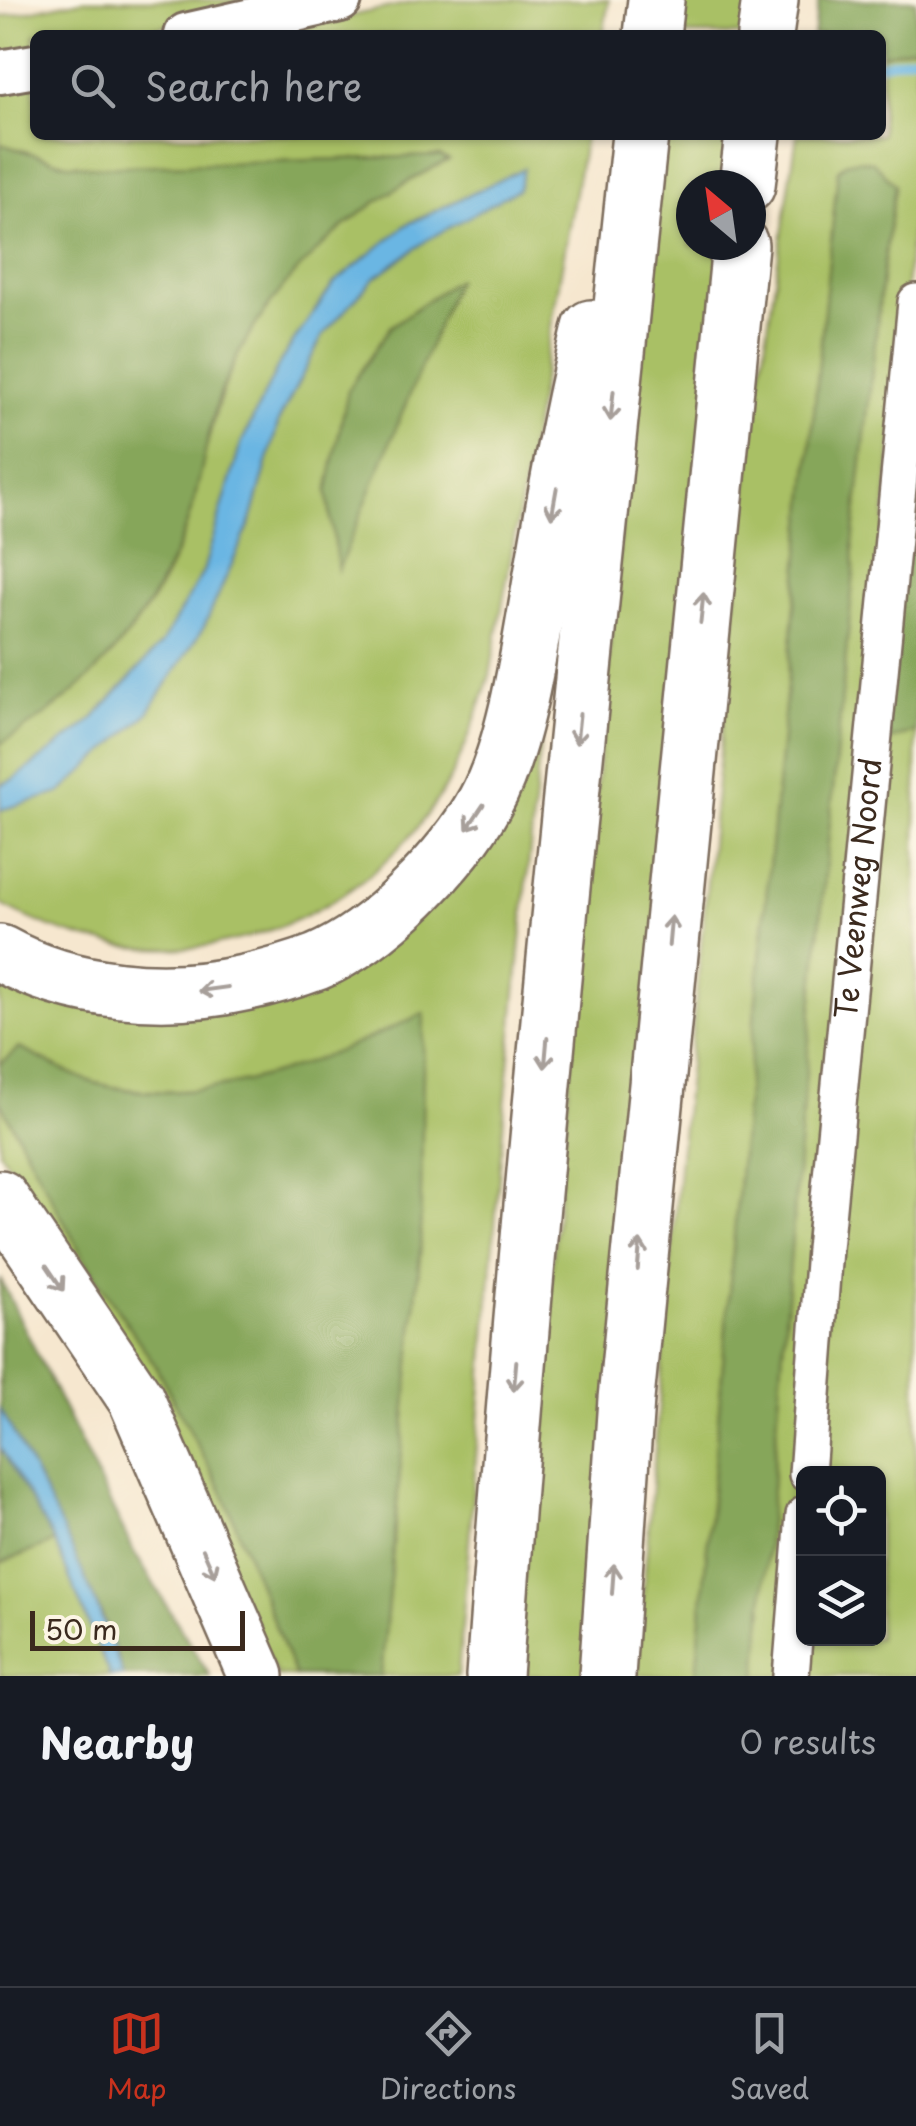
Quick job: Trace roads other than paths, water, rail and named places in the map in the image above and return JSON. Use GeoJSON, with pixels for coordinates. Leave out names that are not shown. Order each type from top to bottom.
{"type":"FeatureCollection","features":[{"type":"Feature","properties":{"kind":"highway"},"geometry":{"type":"LineString","coordinates":[[653,30],[656,0]]}},
{"type":"Feature","properties":{"kind":"highway"},"geometry":{"type":"LineString","coordinates":[[766,30],[770,0]]}},
{"type":"Feature","properties":{"kind":"highway"},"geometry":{"type":"LineString","coordinates":[[0,953],[54,976],[100,987],[164,993],[216,989],[270,977],[320,961],[362,934],[419,888],[455,846],[491,787],[527,664],[566,432],[637,140]]}},
{"type":"Feature","properties":{"kind":"highway"},"geometry":{"type":"LineString","coordinates":[[494,1676],[516,1368],[637,140]]}},
{"type":"Feature","properties":{"kind":"highway"},"geometry":{"type":"LineString","coordinates":[[749,170],[752,140]]}},
{"type":"Feature","properties":{"kind":"highway"},"geometry":{"type":"LineString","coordinates":[[607,1676],[626,1398],[739,260]]}},
{"type":"Feature","properties":{"kind":"highway"},"geometry":{"type":"LineString","coordinates":[[0,1198],[136,1398],[256,1676]]}},
{"type":"Feature","properties":{"kind":"street"},"geometry":{"type":"LineString","coordinates":[[208,30],[340,0]]}},
{"type":"Feature","properties":{"kind":"street"},"geometry":{"type":"LineString","coordinates":[[0,72],[30,67]]}},
{"type":"Feature","properties":{"kind":"street","name":"Te Veenweg Noord"},"geometry":{"type":"LineString","coordinates":[[808,1466],[824,1249],[916,302]]}},
{"type":"Feature","properties":{"kind":"street"},"geometry":{"type":"LineString","coordinates":[[791,1676],[801,1556]]}},
{"type":"Feature","properties":{"kind":"water"},"geometry":{"type":"Polygon","coordinates":[[[524,168],[518,189],[427,240],[374,278],[323,335],[279,420],[251,521],[204,627],[147,714],[60,793],[0,810],[0,785],[14,779],[91,721],[162,643],[203,572],[241,444],[281,360],[334,283],[406,225],[524,168]]]}},
{"type":"Feature","properties":{"kind":"water"},"geometry":{"type":"Polygon","coordinates":[[[0,1408],[68,1540],[123,1676],[110,1676],[55,1542],[0,1447],[0,1408]]]}},
{"type":"Feature","properties":{"kind":"waterway"},"geometry":{"type":"LineString","coordinates":[[886,63],[916,56]]}}]}
